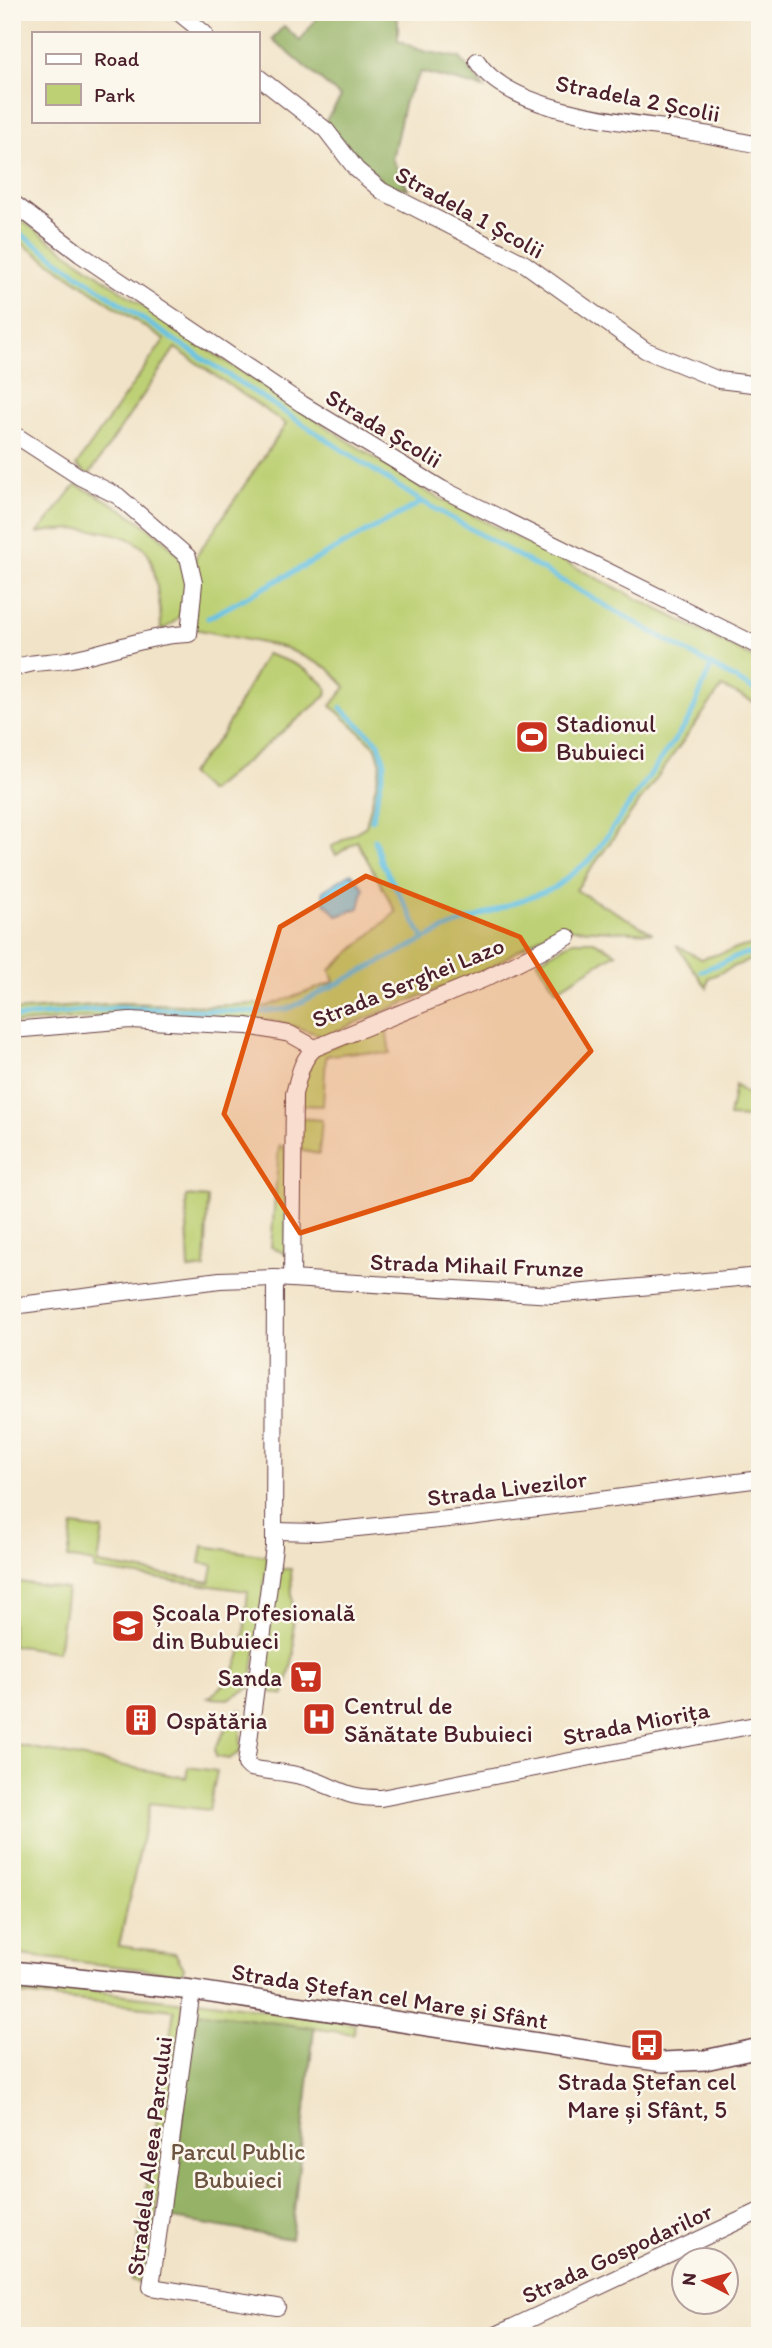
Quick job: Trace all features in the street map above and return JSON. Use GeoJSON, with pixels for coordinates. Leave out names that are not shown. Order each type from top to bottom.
{"type":"FeatureCollection","features":[{"type":"Feature","properties":{"kind":"street"},"geometry":{"type":"LineString","coordinates":[[178,12],[203,32]]}},
{"type":"Feature","properties":{"kind":"street","name":"Stradela 2 Școlii"},"geometry":{"type":"LineString","coordinates":[[477,61],[482,69],[507,87],[549,107],[760,145]]}},
{"type":"Feature","properties":{"kind":"street","name":"Stradela 1 Școlii"},"geometry":{"type":"LineString","coordinates":[[259,78],[326,130],[356,169],[394,198],[525,264],[645,350],[719,380],[760,385]]}},
{"type":"Feature","properties":{"kind":"street","name":"Strada Școlii"},"geometry":{"type":"LineString","coordinates":[[12,202],[80,254],[302,404],[410,470],[760,647]]}},
{"type":"Feature","properties":{"kind":"street"},"geometry":{"type":"LineString","coordinates":[[12,433],[80,477],[118,496],[188,557],[194,583],[189,634],[168,634],[100,653],[26,663],[12,669]]}},
{"type":"Feature","properties":{"kind":"street","name":"Strada Serghei Lazo"},"geometry":{"type":"LineString","coordinates":[[12,1030],[130,1020],[247,1026],[290,1034],[315,1048],[484,979],[568,937]]}},
{"type":"Feature","properties":{"kind":"street"},"geometry":{"type":"LineString","coordinates":[[275,1539],[294,1094],[301,1066],[315,1048]]}},
{"type":"Feature","properties":{"kind":"street","name":"Strada Mihail Frunze"},"geometry":{"type":"LineString","coordinates":[[12,1306],[182,1283],[284,1279],[553,1295],[760,1276]]}},
{"type":"Feature","properties":{"kind":"street","name":"Strada Livezilor"},"geometry":{"type":"LineString","coordinates":[[275,1539],[760,1479]]}},
{"type":"Feature","properties":{"kind":"street","name":"Strada Miorița"},"geometry":{"type":"LineString","coordinates":[[275,1539],[246,1756],[246,1765],[250,1768],[313,1779],[338,1793],[359,1798],[381,1798],[760,1724]]}},
{"type":"Feature","properties":{"kind":"street","name":"Strada Ștefan cel Mare și Sfânt"},"geometry":{"type":"LineString","coordinates":[[12,1971],[192,1990],[663,2062],[705,2060],[760,2048]]}},
{"type":"Feature","properties":{"kind":"street","name":"Stradela Aleea Parcului"},"geometry":{"type":"LineString","coordinates":[[192,1990],[151,2287],[277,2307]]}},
{"type":"Feature","properties":{"kind":"street","name":"Strada Gospodarilor"},"geometry":{"type":"LineString","coordinates":[[494,2336],[760,2211]]}},
{"type":"Feature","properties":{"kind":"highlighted area"},"geometry":{"type":"Polygon","coordinates":[[[366,876],[520,937],[591,1051],[471,1179],[300,1233],[224,1114],[280,927],[366,876]]]}},
{"type":"Feature","properties":{"kind":"green space"},"geometry":{"type":"Polygon","coordinates":[[[321,12],[391,12],[398,20],[398,40],[423,51],[460,58],[484,88],[421,72],[405,100],[392,159],[408,189],[385,184],[325,122],[341,97],[272,39],[284,26],[300,41],[321,12]]]}},
{"type":"Feature","properties":{"kind":"green space"},"geometry":{"type":"Polygon","coordinates":[[[12,214],[170,325],[427,492],[760,661],[760,705],[722,687],[576,890],[653,933],[555,928],[489,968],[324,1036],[277,1021],[124,1015],[12,1024],[12,1011],[121,1003],[209,1006],[258,1004],[265,1007],[334,982],[330,970],[396,912],[357,841],[336,855],[331,847],[366,826],[381,764],[376,747],[331,706],[346,687],[328,668],[286,648],[195,629],[195,558],[286,424],[175,348],[89,475],[76,466],[164,340],[12,237],[12,214]]]}},
{"type":"Feature","properties":{"kind":"green space"},"geometry":{"type":"Polygon","coordinates":[[[76,485],[139,520],[170,545],[181,558],[188,573],[188,587],[183,608],[171,625],[161,630],[153,566],[146,551],[136,543],[95,530],[38,533],[76,485]]]}},
{"type":"Feature","properties":{"kind":"green space"},"geometry":{"type":"Polygon","coordinates":[[[266,654],[307,671],[327,688],[326,696],[209,792],[189,774],[222,735],[266,654]]]}},
{"type":"Feature","properties":{"kind":"green space"},"geometry":{"type":"Polygon","coordinates":[[[573,941],[594,941],[616,953],[556,990],[537,961],[573,941]]]}},
{"type":"Feature","properties":{"kind":"green space"},"geometry":{"type":"Polygon","coordinates":[[[676,945],[701,959],[746,946],[760,945],[760,960],[747,961],[708,978],[707,988],[676,945]]]}},
{"type":"Feature","properties":{"kind":"green space"},"geometry":{"type":"Polygon","coordinates":[[[386,1027],[390,1054],[355,1052],[326,1056],[323,1106],[298,1105],[311,1059],[323,1050],[386,1027]]]}},
{"type":"Feature","properties":{"kind":"green space"},"geometry":{"type":"Polygon","coordinates":[[[735,1085],[760,1104],[760,1114],[752,1118],[729,1117],[735,1085]]]}},
{"type":"Feature","properties":{"kind":"green space"},"geometry":{"type":"Polygon","coordinates":[[[296,1118],[322,1120],[319,1154],[298,1150],[296,1118]]]}},
{"type":"Feature","properties":{"kind":"green space"},"geometry":{"type":"Polygon","coordinates":[[[279,1145],[285,1148],[286,1254],[271,1247],[279,1145]]]}},
{"type":"Feature","properties":{"kind":"green space"},"geometry":{"type":"Polygon","coordinates":[[[186,1196],[208,1198],[205,1268],[189,1270],[186,1196]]]}},
{"type":"Feature","properties":{"kind":"green space"},"geometry":{"type":"Polygon","coordinates":[[[73,1526],[103,1530],[98,1564],[210,1582],[213,1565],[200,1563],[203,1546],[268,1556],[251,1687],[228,1699],[208,1698],[231,1676],[242,1651],[248,1591],[94,1570],[94,1563],[68,1558],[73,1526]]]}},
{"type":"Feature","properties":{"kind":"green space"},"geometry":{"type":"Polygon","coordinates":[[[277,1569],[291,1569],[294,1654],[284,1695],[267,1691],[263,1686],[277,1569]]]}},
{"type":"Feature","properties":{"kind":"green space"},"geometry":{"type":"Polygon","coordinates":[[[12,1581],[67,1589],[58,1652],[12,1645],[12,1581]]]}},
{"type":"Feature","properties":{"kind":"green space"},"geometry":{"type":"Polygon","coordinates":[[[242,1710],[240,1752],[229,1759],[216,1757],[215,1748],[237,1711],[242,1710]]]}},
{"type":"Feature","properties":{"kind":"green space"},"geometry":{"type":"Polygon","coordinates":[[[12,1744],[186,1778],[188,1767],[217,1771],[209,1810],[150,1803],[119,1946],[175,1953],[184,1968],[182,1974],[12,1954],[12,1744]]]}},
{"type":"Feature","properties":{"kind":"green space"},"geometry":{"type":"Polygon","coordinates":[[[12,1981],[183,2002],[179,2058],[167,2060],[174,2010],[12,1994],[12,1981]]]}},
{"type":"Feature","properties":{"kind":"green space"},"geometry":{"type":"Polygon","coordinates":[[[199,2000],[355,2024],[353,2034],[197,2012],[199,2000]]]}},
{"type":"Feature","properties":{"kind":"green space","name":"Parcul Public Bubuieci"},"geometry":{"type":"Polygon","coordinates":[[[197,2012],[314,2028],[291,2239],[168,2218],[197,2012]]]}},
{"type":"Feature","properties":{"kind":"green space"},"geometry":{"type":"Polygon","coordinates":[[[164,2075],[175,2083],[148,2271],[140,2282],[132,2280],[164,2075]]]}},
{"type":"Feature","properties":{"kind":"water"},"geometry":{"type":"Polygon","coordinates":[[[351,873],[364,888],[359,908],[338,916],[324,902],[323,891],[351,873]]]}},
{"type":"Feature","properties":{"kind":"waterway"},"geometry":{"type":"LineString","coordinates":[[12,228],[150,324],[416,498],[760,693]]}},
{"type":"Feature","properties":{"kind":"waterway"},"geometry":{"type":"LineString","coordinates":[[208,618],[422,502]]}},
{"type":"Feature","properties":{"kind":"waterway"},"geometry":{"type":"LineString","coordinates":[[12,1018],[119,1008],[257,1012],[288,1009],[445,929],[554,888],[591,859],[690,718],[711,666]]}},
{"type":"Feature","properties":{"kind":"waterway"},"geometry":{"type":"LineString","coordinates":[[341,708],[379,743],[385,763],[372,820]]}},
{"type":"Feature","properties":{"kind":"waterway"},"geometry":{"type":"LineString","coordinates":[[375,840],[381,861],[424,939]]}},
{"type":"Feature","properties":{"kind":"waterway"},"geometry":{"type":"LineString","coordinates":[[701,971],[744,954],[760,953]]}},
{"type":"Feature","properties":{"kind":"place","name":"Stadionul Bubuieci"},"geometry":{"type":"Point","coordinates":[532,737]}},
{"type":"Feature","properties":{"kind":"place","name":"Școala Profesională din Bubuieci"},"geometry":{"type":"Point","coordinates":[128,1626]}},
{"type":"Feature","properties":{"kind":"place","name":"Sanda"},"geometry":{"type":"Point","coordinates":[306,1677]}},
{"type":"Feature","properties":{"kind":"place","name":"Centrul de Sănătate Bubuieci"},"geometry":{"type":"Point","coordinates":[319,1719]}},
{"type":"Feature","properties":{"kind":"place","name":"Ospătăria"},"geometry":{"type":"Point","coordinates":[141,1720]}},
{"type":"Feature","properties":{"kind":"place","name":"Strada Ștefan cel Mare și Sfânt, 5"},"geometry":{"type":"Point","coordinates":[647,2045]}}]}
